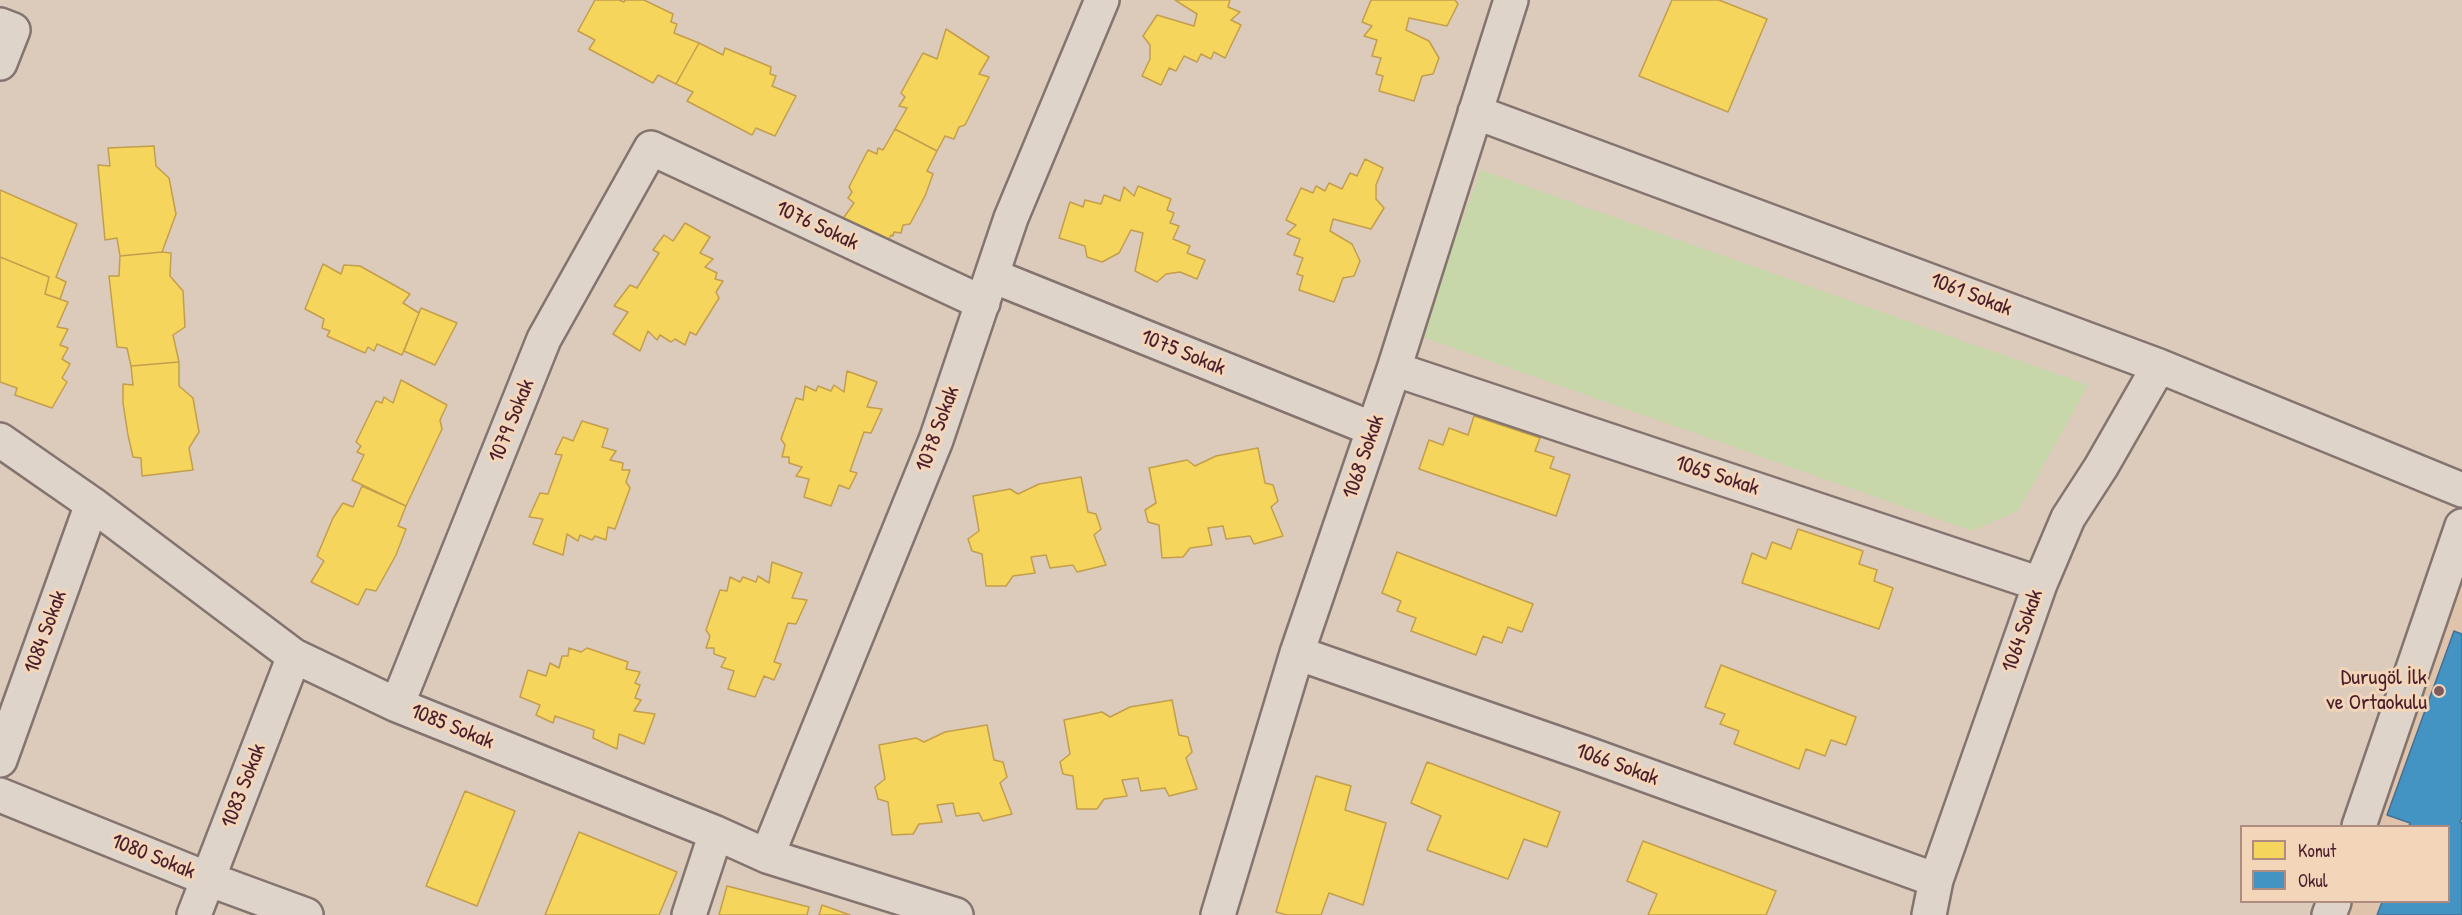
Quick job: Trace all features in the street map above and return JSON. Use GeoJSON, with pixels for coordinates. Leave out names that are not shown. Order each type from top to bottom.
{"type":"FeatureCollection","features":[{"type":"Feature","properties":{"kind":"street","name":"1078 Sokak"},"geometry":{"type":"LineString","coordinates":[[767,856],[936,440],[1011,218],[1102,0]]}},
{"type":"Feature","properties":{"kind":"street","name":"1068 Sokak"},"geometry":{"type":"LineString","coordinates":[[1218,915],[1297,652],[1394,369],[1511,0]]}},
{"type":"Feature","properties":{"kind":"street"},"geometry":{"type":"LineString","coordinates":[[0,63],[6,28]]}},
{"type":"Feature","properties":{"kind":"street","name":"1061 Sokak"},"geometry":{"type":"LineString","coordinates":[[1474,112],[2159,366],[2462,490]]}},
{"type":"Feature","properties":{"kind":"street","name":"1076 Sokak"},"geometry":{"type":"LineString","coordinates":[[651,148],[988,290]]}},
{"type":"Feature","properties":{"kind":"street","name":"1079 Sokak"},"geometry":{"type":"LineString","coordinates":[[397,705],[544,339],[651,148]]}},
{"type":"Feature","properties":{"kind":"street","name":"1075 Sokak"},"geometry":{"type":"LineString","coordinates":[[988,290],[1373,429]]}},
{"type":"Feature","properties":{"kind":"street","name":"1064 Sokak"},"geometry":{"type":"LineString","coordinates":[[1929,915],[1936,880],[2040,584],[2068,518],[2101,467],[2159,366]]}},
{"type":"Feature","properties":{"kind":"street","name":"1065 Sokak"},"geometry":{"type":"LineString","coordinates":[[1394,369],[2040,584]]}},
{"type":"Feature","properties":{"kind":"street","name":"1085 Sokak"},"geometry":{"type":"LineString","coordinates":[[0,440],[92,504],[294,656],[397,705],[716,833],[767,856],[935,912]]}},
{"type":"Feature","properties":{"kind":"street","name":"1084 Sokak"},"geometry":{"type":"LineString","coordinates":[[0,760],[92,504]]}},
{"type":"Feature","properties":{"kind":"street"},"geometry":{"type":"LineString","coordinates":[[2359,825],[2462,526]]}},
{"type":"Feature","properties":{"kind":"street","name":"1066 Sokak"},"geometry":{"type":"LineString","coordinates":[[1297,652],[1936,880]]}},
{"type":"Feature","properties":{"kind":"street","name":"1083 Sokak"},"geometry":{"type":"LineString","coordinates":[[194,915],[294,656]]}},
{"type":"Feature","properties":{"kind":"street","name":"1080 Sokak"},"geometry":{"type":"LineString","coordinates":[[0,795],[208,879],[306,915]]}},
{"type":"Feature","properties":{"kind":"street"},"geometry":{"type":"LineString","coordinates":[[689,915],[716,833]]}},
{"type":"Feature","properties":{"kind":"shaded area","name":"Durugöl İlk ve Ortaokulu"},"geometry":{"type":"Polygon","coordinates":[[[2462,555],[2462,915],[2340,915],[2344,903],[2450,903],[2450,825],[2370,825],[2462,555]]]}},
{"type":"Feature","properties":{"kind":"green space"},"geometry":{"type":"Polygon","coordinates":[[[1481,170],[2088,385],[2018,511],[1972,531],[1419,336],[1481,170]]]}},
{"type":"Feature","properties":{"kind":"building: Konut"},"geometry":{"type":"Polygon","coordinates":[[[595,0],[624,2],[625,0],[644,0],[673,14],[671,22],[677,24],[674,33],[699,43],[676,84],[658,75],[653,83],[589,49],[595,40],[578,31],[595,0]]]}},
{"type":"Feature","properties":{"kind":"building: Konut"},"geometry":{"type":"Polygon","coordinates":[[[1175,0],[1230,0],[1228,7],[1240,12],[1231,20],[1241,25],[1225,58],[1214,52],[1211,59],[1201,54],[1197,62],[1184,56],[1176,71],[1169,68],[1161,85],[1142,76],[1150,59],[1150,45],[1143,36],[1157,15],[1194,26],[1197,14],[1175,0]]]}},
{"type":"Feature","properties":{"kind":"building: Konut"},"geometry":{"type":"Polygon","coordinates":[[[1371,0],[1455,0],[1458,4],[1447,26],[1409,18],[1406,30],[1429,41],[1439,58],[1433,74],[1422,76],[1414,101],[1379,91],[1383,76],[1376,74],[1381,58],[1372,56],[1377,40],[1364,36],[1372,26],[1362,22],[1371,0]]]}},
{"type":"Feature","properties":{"kind":"building: Konut"},"geometry":{"type":"Polygon","coordinates":[[[1672,0],[1719,0],[1767,19],[1728,112],[1639,76],[1672,0]]]}},
{"type":"Feature","properties":{"kind":"building: Konut"},"geometry":{"type":"Polygon","coordinates":[[[946,29],[989,57],[979,74],[989,77],[965,125],[959,127],[954,139],[945,136],[937,151],[895,129],[907,108],[899,106],[905,97],[901,93],[923,53],[937,59],[946,29]]]}},
{"type":"Feature","properties":{"kind":"building: Konut"},"geometry":{"type":"Polygon","coordinates":[[[699,43],[723,55],[725,48],[771,67],[770,74],[776,76],[772,86],[796,96],[775,136],[756,128],[752,135],[687,101],[693,92],[676,84],[699,43]]]}},
{"type":"Feature","properties":{"kind":"building: Konut"},"geometry":{"type":"Polygon","coordinates":[[[895,129],[937,151],[927,171],[933,174],[925,196],[910,224],[903,225],[901,233],[894,232],[885,247],[840,223],[854,203],[848,198],[852,192],[849,187],[868,150],[877,154],[878,148],[883,150],[895,129]]]}},
{"type":"Feature","properties":{"kind":"building: Konut"},"geometry":{"type":"Polygon","coordinates":[[[154,146],[156,166],[169,178],[176,214],[162,252],[120,256],[117,238],[105,240],[98,165],[110,166],[108,148],[154,146]]]}},
{"type":"Feature","properties":{"kind":"building: Konut"},"geometry":{"type":"Polygon","coordinates":[[[1365,159],[1383,168],[1376,185],[1376,199],[1384,208],[1371,229],[1333,219],[1330,231],[1352,244],[1360,261],[1354,276],[1343,278],[1334,302],[1299,290],[1303,276],[1297,274],[1303,258],[1294,255],[1300,239],[1287,234],[1296,225],[1286,220],[1301,188],[1313,193],[1316,186],[1325,191],[1329,183],[1342,189],[1350,173],[1357,176],[1365,159]]]}},
{"type":"Feature","properties":{"kind":"building: Konut"},"geometry":{"type":"Polygon","coordinates":[[[1138,186],[1171,199],[1167,210],[1174,213],[1170,223],[1179,226],[1173,239],[1190,246],[1187,253],[1205,260],[1197,279],[1180,272],[1166,274],[1157,282],[1135,271],[1143,233],[1131,230],[1119,253],[1102,262],[1087,257],[1085,246],[1059,238],[1070,202],[1083,207],[1085,200],[1101,204],[1104,195],[1120,201],[1124,187],[1134,196],[1138,186]]]}},
{"type":"Feature","properties":{"kind":"building: Konut"},"geometry":{"type":"Polygon","coordinates":[[[0,190],[77,224],[56,277],[66,282],[60,299],[45,294],[49,277],[0,257],[0,190]]]}},
{"type":"Feature","properties":{"kind":"building: Konut"},"geometry":{"type":"Polygon","coordinates":[[[685,223],[710,237],[700,253],[713,259],[705,267],[717,273],[715,279],[723,281],[716,292],[719,298],[696,335],[690,332],[685,345],[675,339],[671,342],[660,335],[657,340],[648,331],[640,351],[613,334],[628,312],[614,306],[630,285],[637,288],[659,253],[653,250],[664,235],[673,241],[685,223]]]}},
{"type":"Feature","properties":{"kind":"building: Konut"},"geometry":{"type":"Polygon","coordinates":[[[171,253],[170,276],[183,291],[185,327],[173,335],[179,362],[131,366],[127,348],[117,347],[109,276],[119,276],[120,256],[171,253]]]}},
{"type":"Feature","properties":{"kind":"building: Konut"},"geometry":{"type":"Polygon","coordinates":[[[0,257],[49,277],[45,294],[68,302],[57,327],[68,329],[60,345],[68,348],[62,359],[70,364],[62,378],[67,382],[52,408],[15,395],[17,388],[0,382],[0,257]]]}},
{"type":"Feature","properties":{"kind":"building: Konut"},"geometry":{"type":"Polygon","coordinates":[[[323,264],[341,274],[344,265],[360,266],[410,294],[403,303],[419,313],[402,355],[377,344],[374,351],[368,347],[365,353],[327,336],[330,331],[322,328],[324,319],[305,309],[323,264]]]}},
{"type":"Feature","properties":{"kind":"building: Konut"},"geometry":{"type":"Polygon","coordinates":[[[421,308],[457,323],[435,365],[404,351],[421,308]]]}},
{"type":"Feature","properties":{"kind":"building: Konut"},"geometry":{"type":"Polygon","coordinates":[[[179,362],[179,386],[193,398],[199,432],[189,448],[193,470],[142,476],[141,458],[133,457],[128,435],[123,403],[123,384],[133,385],[131,366],[179,362]]]}},
{"type":"Feature","properties":{"kind":"building: Konut"},"geometry":{"type":"Polygon","coordinates":[[[847,371],[877,382],[867,407],[882,409],[871,433],[864,432],[850,471],[857,473],[849,489],[839,485],[831,506],[804,497],[809,479],[796,476],[802,467],[789,463],[789,457],[782,457],[785,445],[781,439],[796,398],[803,400],[805,386],[816,391],[818,386],[831,391],[834,385],[844,392],[847,371]]]}},
{"type":"Feature","properties":{"kind":"building: Konut"},"geometry":{"type":"Polygon","coordinates":[[[401,380],[447,405],[440,420],[442,429],[406,506],[352,480],[364,455],[357,452],[361,446],[356,442],[376,401],[382,403],[384,397],[393,403],[401,380]]]}},
{"type":"Feature","properties":{"kind":"building: Konut"},"geometry":{"type":"Polygon","coordinates":[[[1474,416],[1540,438],[1535,451],[1554,457],[1550,468],[1570,475],[1556,516],[1419,469],[1429,440],[1443,445],[1449,428],[1468,435],[1474,416]]]}},
{"type":"Feature","properties":{"kind":"building: Konut"},"geometry":{"type":"Polygon","coordinates":[[[582,421],[608,429],[602,447],[616,451],[610,460],[623,463],[622,470],[630,470],[626,482],[630,488],[615,529],[608,527],[606,540],[595,536],[592,540],[580,535],[578,541],[567,534],[563,555],[533,544],[543,519],[529,517],[540,493],[548,494],[562,455],[555,454],[563,437],[573,441],[582,421]]]}},
{"type":"Feature","properties":{"kind":"building: Konut"},"geometry":{"type":"Polygon","coordinates":[[[1258,448],[1265,483],[1273,485],[1278,501],[1271,507],[1283,536],[1254,544],[1250,536],[1226,539],[1223,526],[1208,528],[1212,545],[1190,548],[1183,557],[1162,558],[1159,525],[1148,522],[1145,510],[1156,503],[1149,468],[1187,460],[1195,466],[1216,456],[1258,448]]]}},
{"type":"Feature","properties":{"kind":"building: Konut"},"geometry":{"type":"Polygon","coordinates":[[[1081,477],[1088,512],[1096,514],[1101,529],[1094,535],[1106,565],[1077,572],[1073,565],[1050,568],[1046,555],[1031,557],[1035,573],[1013,576],[1006,586],[986,586],[982,554],[972,551],[968,539],[979,531],[973,496],[1010,489],[1018,494],[1039,484],[1081,477]]]}},
{"type":"Feature","properties":{"kind":"building: Konut"},"geometry":{"type":"Polygon","coordinates":[[[362,486],[406,506],[398,526],[406,529],[396,555],[376,591],[366,589],[358,605],[311,582],[324,561],[317,556],[333,518],[343,503],[353,507],[362,486]]]}},
{"type":"Feature","properties":{"kind":"building: Konut"},"geometry":{"type":"Polygon","coordinates":[[[1798,529],[1863,551],[1859,564],[1877,570],[1874,581],[1893,588],[1879,629],[1742,583],[1752,553],[1766,559],[1772,542],[1791,549],[1798,529]]]}},
{"type":"Feature","properties":{"kind":"building: Konut"},"geometry":{"type":"Polygon","coordinates":[[[1397,552],[1533,604],[1522,632],[1508,627],[1502,643],[1483,636],[1476,655],[1411,631],[1416,618],[1397,611],[1401,601],[1382,593],[1397,552]]]}},
{"type":"Feature","properties":{"kind":"building: Konut"},"geometry":{"type":"Polygon","coordinates":[[[772,562],[802,573],[792,598],[807,600],[796,624],[788,623],[774,662],[781,664],[774,680],[764,676],[755,697],[728,689],[734,671],[721,667],[726,658],[714,654],[714,648],[706,648],[710,636],[706,630],[720,590],[727,591],[730,577],[740,582],[743,577],[756,582],[758,576],[769,583],[772,562]]]}},
{"type":"Feature","properties":{"kind":"building: Konut"},"geometry":{"type":"Polygon","coordinates":[[[569,648],[581,652],[587,648],[628,662],[626,669],[640,672],[635,683],[640,685],[635,698],[641,700],[634,711],[655,714],[644,744],[619,734],[617,749],[593,738],[594,730],[555,716],[553,723],[536,715],[540,705],[520,697],[528,670],[546,676],[550,663],[559,668],[562,656],[568,656],[569,648]]]}},
{"type":"Feature","properties":{"kind":"building: Konut"},"geometry":{"type":"Polygon","coordinates":[[[1721,665],[1856,717],[1846,745],[1831,740],[1825,756],[1806,749],[1799,769],[1734,744],[1739,731],[1720,724],[1725,714],[1705,707],[1721,665]]]}},
{"type":"Feature","properties":{"kind":"building: Konut"},"geometry":{"type":"Polygon","coordinates":[[[1172,700],[1179,735],[1188,737],[1192,752],[1186,758],[1197,789],[1169,796],[1165,788],[1141,791],[1138,778],[1122,780],[1127,796],[1104,799],[1097,809],[1077,809],[1073,776],[1063,774],[1060,762],[1070,754],[1064,720],[1102,712],[1110,717],[1130,707],[1172,700]]]}},
{"type":"Feature","properties":{"kind":"building: Konut"},"geometry":{"type":"Polygon","coordinates":[[[987,725],[994,760],[1003,762],[1007,777],[1000,783],[1012,814],[983,821],[979,813],[956,816],[953,803],[937,805],[942,822],[919,824],[913,834],[892,835],[888,802],[878,799],[875,787],[885,779],[879,745],[916,738],[924,742],[945,732],[987,725]]]}},
{"type":"Feature","properties":{"kind":"building: Konut"},"geometry":{"type":"Polygon","coordinates":[[[1427,762],[1560,812],[1547,847],[1524,839],[1508,879],[1427,850],[1441,816],[1411,803],[1427,762]]]}},
{"type":"Feature","properties":{"kind":"building: Konut"},"geometry":{"type":"Polygon","coordinates":[[[1316,776],[1351,786],[1345,810],[1386,823],[1363,905],[1329,893],[1321,915],[1287,915],[1276,912],[1316,776]]]}},
{"type":"Feature","properties":{"kind":"building: Konut"},"geometry":{"type":"Polygon","coordinates":[[[465,791],[515,811],[477,906],[426,886],[465,791]]]}},
{"type":"Feature","properties":{"kind":"building: Konut"},"geometry":{"type":"Polygon","coordinates":[[[579,832],[677,872],[659,915],[545,915],[579,832]]]}},
{"type":"Feature","properties":{"kind":"building: Konut"},"geometry":{"type":"Polygon","coordinates":[[[1643,841],[1776,891],[1766,915],[1648,915],[1657,894],[1627,881],[1643,841]]]}},
{"type":"Feature","properties":{"kind":"building: Konut"},"geometry":{"type":"Polygon","coordinates":[[[727,886],[809,907],[807,915],[719,915],[727,886]]]}},
{"type":"Feature","properties":{"kind":"building: Konut"},"geometry":{"type":"Polygon","coordinates":[[[822,905],[850,915],[819,915],[822,905]]]}},
{"type":"Feature","properties":{"kind":"building: Okul","name":"Durugöl İlk ve Ortaokulu"},"geometry":{"type":"Polygon","coordinates":[[[2454,631],[2462,634],[2462,817],[2460,822],[2462,823],[2462,915],[2377,915],[2382,903],[2450,903],[2450,825],[2409,825],[2410,823],[2387,815],[2454,631]]]}},
{"type":"Feature","properties":{"kind":"place","name":"Durugöl İlk ve Ortaokulu"},"geometry":{"type":"Point","coordinates":[2439,691]}}]}
